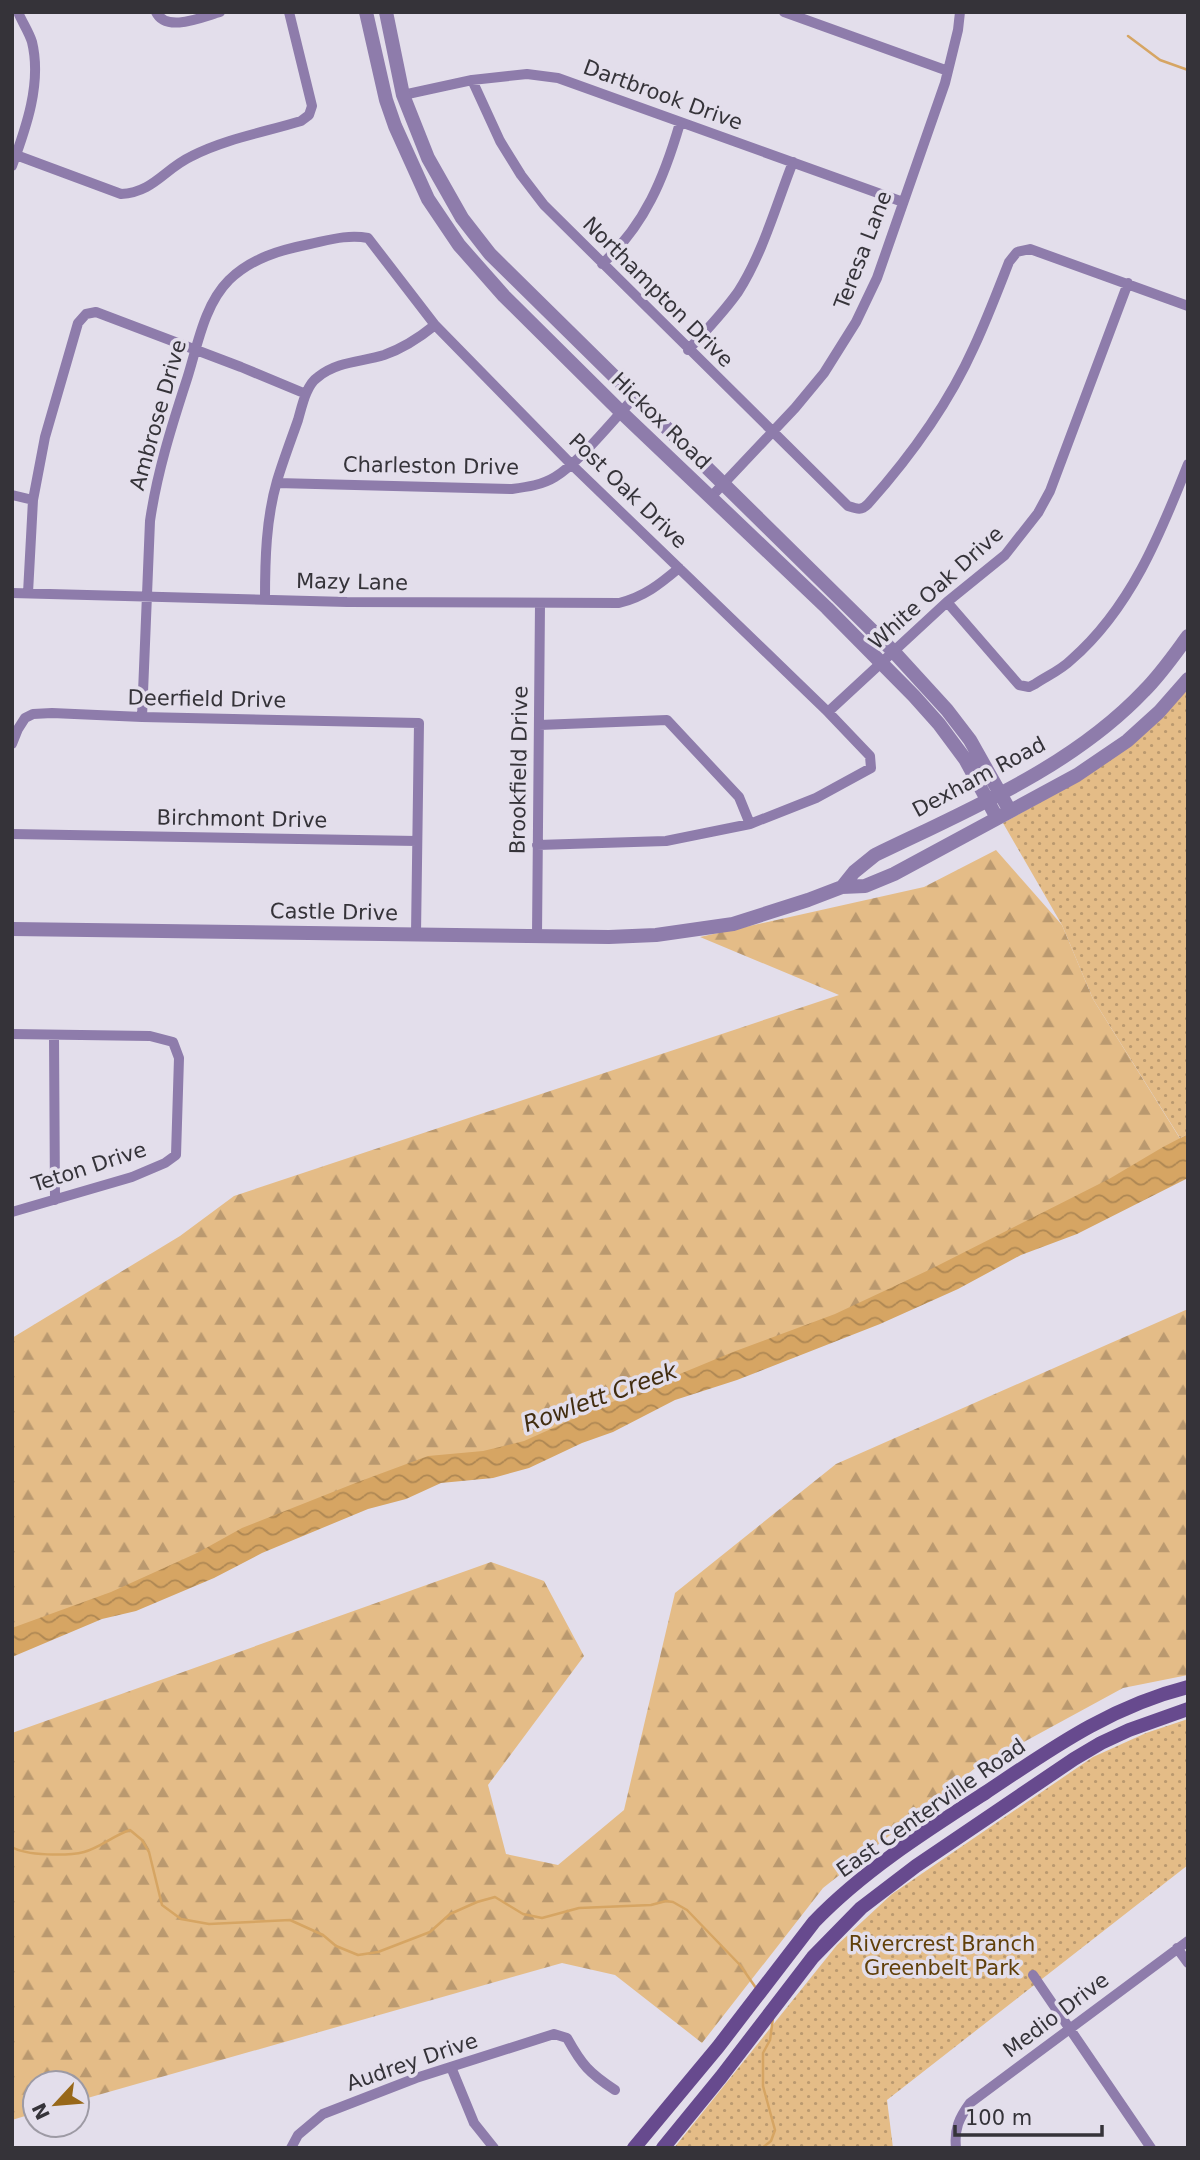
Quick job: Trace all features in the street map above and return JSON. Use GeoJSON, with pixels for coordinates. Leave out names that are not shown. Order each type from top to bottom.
{"type":"FeatureCollection","features":[{"type":"Feature","properties":{"kind":"main road","name":"East Centerville Road"},"geometry":{"type":"LineString","coordinates":[[634,2148],[720,2044],[814,1922],[833,1903],[903,1847],[1096,1721],[1165,1693],[1188,1687]]}},
{"type":"Feature","properties":{"kind":"main road","name":"East Centerville Road"},"geometry":{"type":"LineString","coordinates":[[663,2148],[813,1957],[881,1891],[1064,1765],[1101,1743],[1188,1709]]}},
{"type":"Feature","properties":{"kind":"street"},"geometry":{"type":"LineString","coordinates":[[18,12],[31,39],[35,59],[33,97],[14,160],[121,194],[148,188],[191,156],[301,121],[309,115],[312,106],[289,12]]}},
{"type":"Feature","properties":{"kind":"street"},"geometry":{"type":"LineString","coordinates":[[156,12],[164,23],[176,23],[220,12]]}},
{"type":"Feature","properties":{"kind":"street","name":"Hickox Road"},"geometry":{"type":"LineString","coordinates":[[366,12],[383,88],[395,126],[424,190],[443,222],[476,265],[621,412],[827,608],[939,724],[994,797]]}},
{"type":"Feature","properties":{"kind":"street","name":"Hickox Road"},"geometry":{"type":"LineString","coordinates":[[386,12],[403,95],[428,158],[462,218],[490,254],[894,652],[947,710],[970,740],[1003,815]]}},
{"type":"Feature","properties":{"kind":"street"},"geometry":{"type":"LineString","coordinates":[[786,12],[948,71]]}},
{"type":"Feature","properties":{"kind":"street","name":"Teresa Lane"},"geometry":{"type":"LineString","coordinates":[[710,498],[795,408],[824,373],[856,322],[877,278],[923,150],[948,71],[960,12]]}},
{"type":"Feature","properties":{"kind":"street","name":"Dartbrook Drive"},"geometry":{"type":"LineString","coordinates":[[403,95],[472,80],[527,74],[558,78],[903,202]]}},
{"type":"Feature","properties":{"kind":"street","name":"Northampton Drive"},"geometry":{"type":"LineString","coordinates":[[472,80],[500,141],[544,205],[848,506],[858,510],[863,509],[899,469],[936,416],[974,348],[1009,262],[1017,253],[1030,249],[1128,283]]}},
{"type":"Feature","properties":{"kind":"street"},"geometry":{"type":"LineString","coordinates":[[602,264],[638,225],[668,161],[680,123]]}},
{"type":"Feature","properties":{"kind":"street"},"geometry":{"type":"LineString","coordinates":[[688,350],[738,292],[753,264],[793,162]]}},
{"type":"Feature","properties":{"kind":"street","name":"Ambrose Drive"},"geometry":{"type":"LineString","coordinates":[[142,717],[150,521],[155,489],[173,419],[211,306],[228,282],[249,263],[281,250],[355,235],[368,238]]}},
{"type":"Feature","properties":{"kind":"street","name":"Post Oak Drive"},"geometry":{"type":"LineString","coordinates":[[368,238],[435,325],[571,464],[866,751],[871,761],[870,768],[855,778],[816,798],[750,824]]}},
{"type":"Feature","properties":{"kind":"street"},"geometry":{"type":"LineString","coordinates":[[1128,283],[1188,306]]}},
{"type":"Feature","properties":{"kind":"street","name":"White Oak Drive"},"geometry":{"type":"LineString","coordinates":[[828,712],[947,601],[1005,555],[1038,513],[1050,491],[1128,283]]}},
{"type":"Feature","properties":{"kind":"street"},"geometry":{"type":"LineString","coordinates":[[28,593],[33,500],[45,437],[78,323],[86,314],[96,312],[306,394]]}},
{"type":"Feature","properties":{"kind":"street"},"geometry":{"type":"LineString","coordinates":[[265,599],[265,559],[271,509],[306,394],[316,378],[328,370],[400,348],[417,340],[435,325]]}},
{"type":"Feature","properties":{"kind":"street","name":"Charleston Drive"},"geometry":{"type":"LineString","coordinates":[[277,483],[512,489],[541,484],[571,464],[634,398]]}},
{"type":"Feature","properties":{"kind":"street"},"geometry":{"type":"LineString","coordinates":[[947,601],[1019,684],[1029,687],[1035,684],[1072,660],[1108,621],[1141,571],[1188,464]]}},
{"type":"Feature","properties":{"kind":"street"},"geometry":{"type":"LineString","coordinates":[[12,495],[33,500]]}},
{"type":"Feature","properties":{"kind":"street","name":"Mazy Lane"},"geometry":{"type":"LineString","coordinates":[[12,593],[346,602],[619,603],[650,592],[680,568]]}},
{"type":"Feature","properties":{"kind":"street","name":"Brookfield Drive"},"geometry":{"type":"LineString","coordinates":[[537,936],[540,604]]}},
{"type":"Feature","properties":{"kind":"street","name":"Dexham Road"},"geometry":{"type":"LineString","coordinates":[[842,887],[854,872],[875,855],[1034,776],[1116,717],[1163,670],[1188,636]]}},
{"type":"Feature","properties":{"kind":"street","name":"Dexham Road"},"geometry":{"type":"LineString","coordinates":[[656,935],[733,924],[808,901],[842,887],[865,886],[894,874],[1077,775],[1127,741],[1159,712],[1188,679]]}},
{"type":"Feature","properties":{"kind":"street","name":"Deerfield Drive"},"geometry":{"type":"LineString","coordinates":[[12,744],[25,719],[33,714],[52,713],[419,723],[417,841]]}},
{"type":"Feature","properties":{"kind":"street"},"geometry":{"type":"LineString","coordinates":[[537,845],[666,841],[750,824],[739,797],[667,720],[539,725]]}},
{"type":"Feature","properties":{"kind":"street","name":"Birchmont Drive"},"geometry":{"type":"LineString","coordinates":[[12,834],[417,841]]}},
{"type":"Feature","properties":{"kind":"street"},"geometry":{"type":"LineString","coordinates":[[416,934],[417,841]]}},
{"type":"Feature","properties":{"kind":"street","name":"Castle Drive"},"geometry":{"type":"LineString","coordinates":[[12,929],[537,936],[656,935]]}},
{"type":"Feature","properties":{"kind":"street"},"geometry":{"type":"LineString","coordinates":[[12,1034],[54,1036],[55,1200]]}},
{"type":"Feature","properties":{"kind":"street","name":"Teton Drive"},"geometry":{"type":"LineString","coordinates":[[12,1212],[132,1177],[165,1163],[176,1155],[178,1058],[173,1042],[150,1036],[54,1036]]}},
{"type":"Feature","properties":{"kind":"street","name":"Medio Drive"},"geometry":{"type":"LineString","coordinates":[[956,2148],[959,2117],[970,2103],[1188,1941]]}},
{"type":"Feature","properties":{"kind":"street"},"geometry":{"type":"LineString","coordinates":[[1177,1948],[1188,1964]]}},
{"type":"Feature","properties":{"kind":"street"},"geometry":{"type":"LineString","coordinates":[[1033,1975],[1151,2148]]}},
{"type":"Feature","properties":{"kind":"street","name":"Audrey Drive"},"geometry":{"type":"LineString","coordinates":[[291,2148],[298,2135],[323,2114],[451,2067],[554,2034],[567,2038],[591,2074],[615,2090]]}},
{"type":"Feature","properties":{"kind":"street"},"geometry":{"type":"LineString","coordinates":[[451,2067],[474,2123],[494,2148]]}},
{"type":"Feature","properties":{"kind":"green space"},"geometry":{"type":"Polygon","coordinates":[[[1188,684],[1188,1134],[1180,1138],[1093,999],[1062,925],[1003,823],[1075,783],[1188,684]]]}},
{"type":"Feature","properties":{"kind":"green space"},"geometry":{"type":"Polygon","coordinates":[[[996,850],[1062,925],[1093,999],[1184,1145],[864,1315],[602,1419],[12,1641],[12,1338],[180,1236],[234,1196],[839,995],[700,937],[924,887],[996,850]]]}},
{"type":"Feature","properties":{"kind":"green space"},"geometry":{"type":"Polygon","coordinates":[[[1188,1309],[1188,1675],[1123,1688],[974,1769],[823,1888],[702,2043],[615,1975],[562,1963],[91,2097],[91,2069],[21,2069],[21,2117],[12,2120],[12,1733],[491,1562],[544,1581],[584,1656],[488,1785],[506,1854],[558,1865],[624,1810],[675,1593],[836,1464],[1188,1309]]]}},
{"type":"Feature","properties":{"kind":"green space","name":"Rivercrest Branch Greenbelt Park"},"geometry":{"type":"Polygon","coordinates":[[[1188,1719],[1188,1865],[887,2100],[893,2148],[674,2148],[837,1945],[892,1894],[1093,1757],[1146,1733],[1188,1719]]]}},
{"type":"Feature","properties":{"kind":"water"},"geometry":{"type":"Polygon","coordinates":[[[1188,1134],[1188,1178],[1077,1234],[1021,1255],[958,1289],[880,1324],[737,1380],[675,1400],[613,1432],[582,1443],[529,1468],[493,1478],[441,1483],[406,1499],[368,1509],[262,1553],[214,1578],[136,1611],[102,1619],[12,1657],[12,1628],[111,1592],[197,1553],[242,1528],[358,1482],[428,1456],[483,1451],[524,1441],[733,1352],[835,1314],[1109,1179],[1188,1134]]]}},
{"type":"Feature","properties":{"kind":"waterway"},"geometry":{"type":"LineString","coordinates":[[1128,36],[1160,60],[1188,70]]}},
{"type":"Feature","properties":{"kind":"waterway"},"geometry":{"type":"LineString","coordinates":[[12,1847],[37,1854],[77,1853],[90,1850],[130,1830],[142,1840],[149,1852],[162,1905],[181,1919],[209,1924],[290,1920],[358,1955],[378,1952],[430,1932],[450,1914],[495,1897],[523,1914],[542,1918],[579,1908],[673,1902],[687,1910],[740,1965],[756,1988]]}},
{"type":"Feature","properties":{"kind":"waterway"},"geometry":{"type":"LineString","coordinates":[[762,2148],[771,2141],[775,2130],[763,2086],[763,2053],[770,2040],[773,2018]]}},
{"type":"Feature","properties":{"kind":"water label","name":"Rowlett Creek"},"geometry":{"type":"Point","coordinates":[600,1397]}}]}
